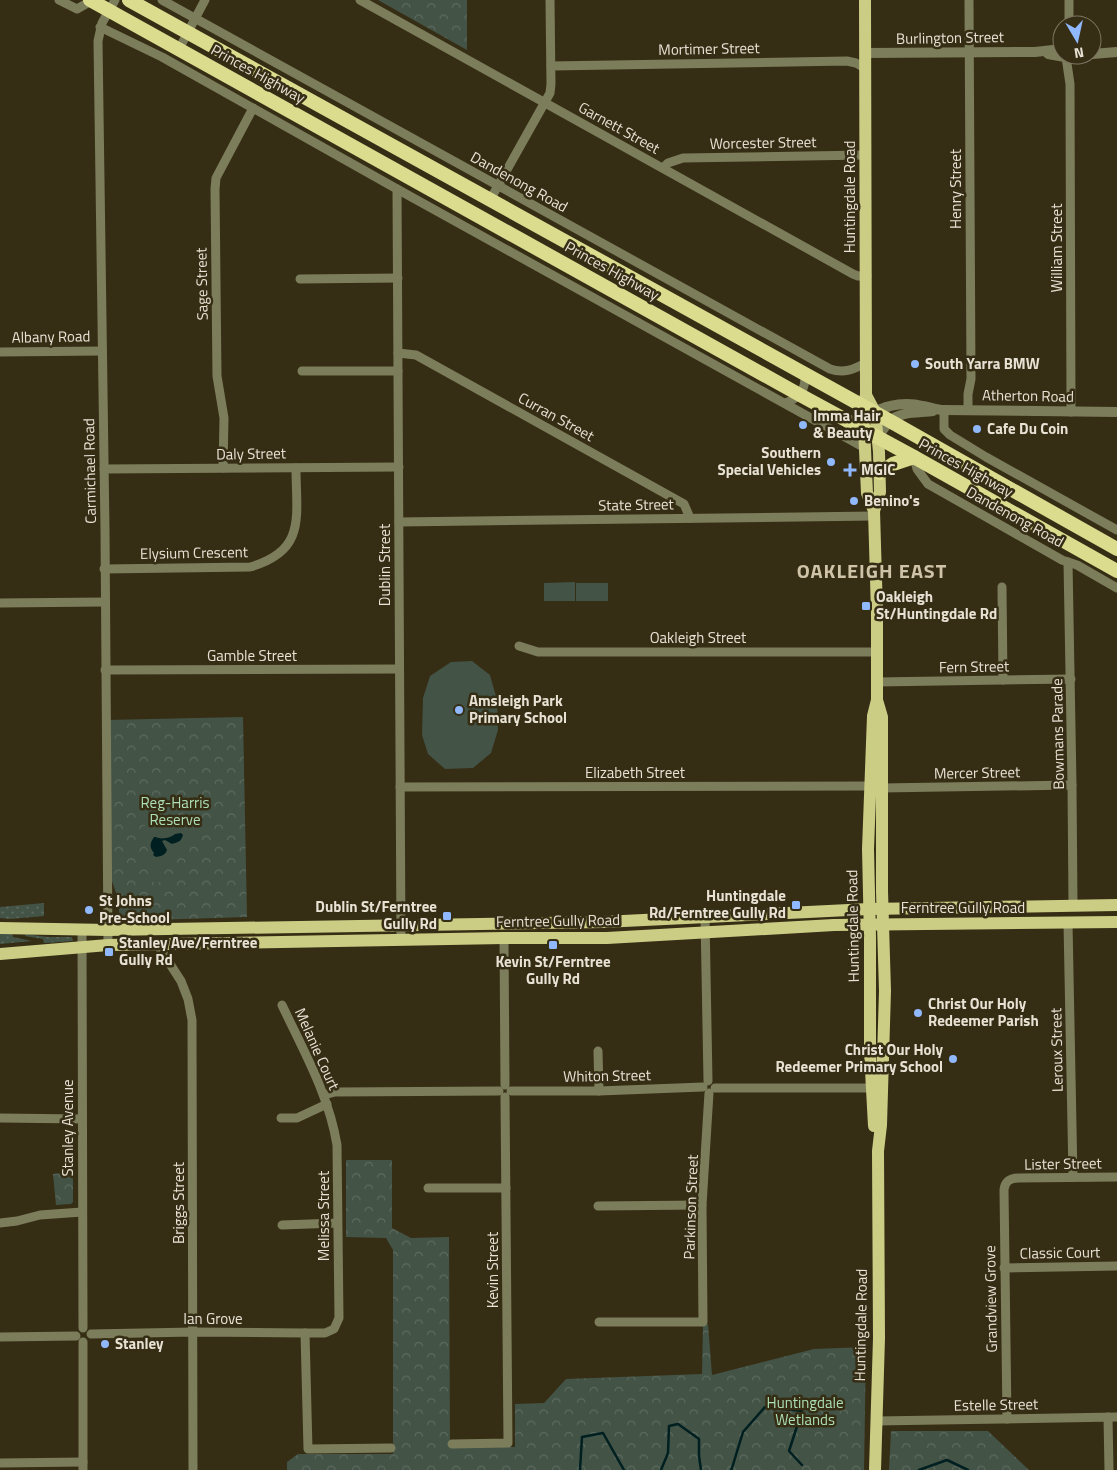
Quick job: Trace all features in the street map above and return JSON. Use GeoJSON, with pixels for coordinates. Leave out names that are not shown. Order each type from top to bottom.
{"type":"FeatureCollection","features":[{"type":"Feature","properties":{"kind":"highway","name":"Princes Highway"},"geometry":{"type":"LineString","coordinates":[[91,0],[112,5],[179,49],[1117,571]]}},
{"type":"Feature","properties":{"kind":"highway","name":"Princes Highway"},"geometry":{"type":"LineString","coordinates":[[129,0],[805,373],[868,404],[890,421],[1117,549]]}},
{"type":"Feature","properties":{"kind":"highway"},"geometry":{"type":"LineString","coordinates":[[880,473],[893,464],[914,457]]}},
{"type":"Feature","properties":{"kind":"main road","name":"Huntingdale Road"},"geometry":{"type":"LineString","coordinates":[[865,0],[866,363],[868,404],[864,430],[867,493],[874,514]]}},
{"type":"Feature","properties":{"kind":"main road","name":"Huntingdale Road"},"geometry":{"type":"LineString","coordinates":[[868,404],[878,437],[880,473],[880,492],[874,514],[877,700],[882,717],[868,848],[870,1052],[877,1088]]}},
{"type":"Feature","properties":{"kind":"main road","name":"Huntingdale Road"},"geometry":{"type":"LineString","coordinates":[[875,1470],[878,1338],[878,1151],[874,1133],[884,992],[884,924],[876,787]]}},
{"type":"Feature","properties":{"kind":"main road","name":"Ferntree Gully Road"},"geometry":{"type":"LineString","coordinates":[[0,928],[108,930],[603,922],[869,908],[1117,906]]}},
{"type":"Feature","properties":{"kind":"main road","name":"Ferntree Gully Road"},"geometry":{"type":"LineString","coordinates":[[0,954],[108,944],[607,938],[884,924],[1117,922]]}},
{"type":"Feature","properties":{"kind":"street"},"geometry":{"type":"LineString","coordinates":[[59,0],[76,9],[91,0]]}},
{"type":"Feature","properties":{"kind":"street","name":"Dandenong Road"},"geometry":{"type":"LineString","coordinates":[[162,0],[830,369],[840,372],[847,371],[866,363]]}},
{"type":"Feature","properties":{"kind":"street"},"geometry":{"type":"LineString","coordinates":[[179,49],[205,0]]}},
{"type":"Feature","properties":{"kind":"street","name":"Garnett Street"},"geometry":{"type":"LineString","coordinates":[[360,0],[853,274],[867,276]]}},
{"type":"Feature","properties":{"kind":"street"},"geometry":{"type":"LineString","coordinates":[[490,200],[551,89],[550,0]]}},
{"type":"Feature","properties":{"kind":"street","name":"Henry Street"},"geometry":{"type":"LineString","coordinates":[[969,0],[971,379],[973,394],[971,410]]}},
{"type":"Feature","properties":{"kind":"street"},"geometry":{"type":"LineString","coordinates":[[1070,0],[1070,15]]}},
{"type":"Feature","properties":{"kind":"street","name":"Carmichael Road"},"geometry":{"type":"LineString","coordinates":[[108,944],[98,41],[100,27],[112,5]]}},
{"type":"Feature","properties":{"kind":"street"},"geometry":{"type":"LineString","coordinates":[[100,27],[162,57],[865,448]]}},
{"type":"Feature","properties":{"kind":"street"},"geometry":{"type":"LineString","coordinates":[[1102,52],[1117,52]]}},
{"type":"Feature","properties":{"kind":"street","name":"Burlington Street"},"geometry":{"type":"LineString","coordinates":[[866,53],[1052,53]]}},
{"type":"Feature","properties":{"kind":"street","name":"Mortimer Street"},"geometry":{"type":"LineString","coordinates":[[551,66],[847,61],[866,69]]}},
{"type":"Feature","properties":{"kind":"street","name":"William Street"},"geometry":{"type":"LineString","coordinates":[[1071,65],[1071,412]]}},
{"type":"Feature","properties":{"kind":"street","name":"Sage Street"},"geometry":{"type":"LineString","coordinates":[[223,468],[224,418],[217,376],[215,189],[216,178],[253,108]]}},
{"type":"Feature","properties":{"kind":"street","name":"Worcester Street"},"geometry":{"type":"LineString","coordinates":[[663,168],[668,163],[683,158],[866,155]]}},
{"type":"Feature","properties":{"kind":"street","name":"Dublin Street"},"geometry":{"type":"LineString","coordinates":[[397,189],[401,940]]}},
{"type":"Feature","properties":{"kind":"street"},"geometry":{"type":"LineString","coordinates":[[535,265],[544,251]]}},
{"type":"Feature","properties":{"kind":"street"},"geometry":{"type":"LineString","coordinates":[[300,279],[398,278]]}},
{"type":"Feature","properties":{"kind":"street","name":"Albany Road"},"geometry":{"type":"LineString","coordinates":[[0,352],[102,350]]}},
{"type":"Feature","properties":{"kind":"street","name":"Curran Street"},"geometry":{"type":"LineString","coordinates":[[398,353],[416,355],[684,504],[690,518]]}},
{"type":"Feature","properties":{"kind":"street"},"geometry":{"type":"LineString","coordinates":[[302,371],[398,371]]}},
{"type":"Feature","properties":{"kind":"street"},"geometry":{"type":"LineString","coordinates":[[785,403],[795,400],[800,395],[805,373]]}},
{"type":"Feature","properties":{"kind":"street","name":"Atherton Road"},"geometry":{"type":"LineString","coordinates":[[868,404],[890,406],[922,405],[942,410]]}},
{"type":"Feature","properties":{"kind":"street"},"geometry":{"type":"LineString","coordinates":[[942,410],[946,432],[986,457],[1117,530]]}},
{"type":"Feature","properties":{"kind":"street","name":"Atherton Road"},"geometry":{"type":"LineString","coordinates":[[890,421],[907,414],[942,410],[1117,412]]}},
{"type":"Feature","properties":{"kind":"street"},"geometry":{"type":"LineString","coordinates":[[878,437],[890,421]]}},
{"type":"Feature","properties":{"kind":"street","name":"Dandenong Road"},"geometry":{"type":"LineString","coordinates":[[914,457],[917,469],[928,484],[1062,560],[1077,565],[1117,588]]}},
{"type":"Feature","properties":{"kind":"street"},"geometry":{"type":"LineString","coordinates":[[962,461],[986,457]]}},
{"type":"Feature","properties":{"kind":"street","name":"Daly Street"},"geometry":{"type":"LineString","coordinates":[[104,468],[399,467]]}},
{"type":"Feature","properties":{"kind":"street","name":"Elysium Crescent"},"geometry":{"type":"LineString","coordinates":[[104,569],[250,567],[266,562],[280,554],[289,544],[296,528],[296,468]]}},
{"type":"Feature","properties":{"kind":"street","name":"State Street"},"geometry":{"type":"LineString","coordinates":[[399,522],[874,514]]}},
{"type":"Feature","properties":{"kind":"street","name":"Bowmans Parade"},"geometry":{"type":"LineString","coordinates":[[1068,562],[1071,679],[1072,905]]}},
{"type":"Feature","properties":{"kind":"street"},"geometry":{"type":"LineString","coordinates":[[1002,587],[1003,680]]}},
{"type":"Feature","properties":{"kind":"street"},"geometry":{"type":"LineString","coordinates":[[0,603],[105,602]]}},
{"type":"Feature","properties":{"kind":"street","name":"Oakleigh Street"},"geometry":{"type":"LineString","coordinates":[[519,646],[538,652],[877,652]]}},
{"type":"Feature","properties":{"kind":"street","name":"Gamble Street"},"geometry":{"type":"LineString","coordinates":[[105,670],[399,669]]}},
{"type":"Feature","properties":{"kind":"street","name":"Fern Street"},"geometry":{"type":"LineString","coordinates":[[877,682],[1071,679]]}},
{"type":"Feature","properties":{"kind":"street","name":"Mercer Street"},"geometry":{"type":"LineString","coordinates":[[876,787],[1072,785]]}},
{"type":"Feature","properties":{"kind":"street","name":"Elizabeth Street"},"geometry":{"type":"LineString","coordinates":[[400,787],[876,787]]}},
{"type":"Feature","properties":{"kind":"street","name":"Parkinson Street"},"geometry":{"type":"LineString","coordinates":[[599,1322],[703,1322],[702,1205],[709,1087],[705,917]]}},
{"type":"Feature","properties":{"kind":"street","name":"Leroux Street"},"geometry":{"type":"LineString","coordinates":[[1068,923],[1073,1177]]}},
{"type":"Feature","properties":{"kind":"street","name":"Stanley Avenue"},"geometry":{"type":"LineString","coordinates":[[82,929],[83,1328]]}},
{"type":"Feature","properties":{"kind":"street","name":"Kevin Street"},"geometry":{"type":"LineString","coordinates":[[452,1444],[508,1443],[504,938]]}},
{"type":"Feature","properties":{"kind":"street","name":"Briggs Street"},"geometry":{"type":"LineString","coordinates":[[157,944],[181,981],[188,1000],[192,1020],[193,1470]]}},
{"type":"Feature","properties":{"kind":"street","name":"Melanie Court"},"geometry":{"type":"LineString","coordinates":[[282,1005],[326,1100]]}},
{"type":"Feature","properties":{"kind":"street"},"geometry":{"type":"LineString","coordinates":[[598,1052],[599,1091]]}},
{"type":"Feature","properties":{"kind":"street","name":"Whiton Street"},"geometry":{"type":"LineString","coordinates":[[281,1118],[297,1118],[326,1100],[335,1092],[599,1091],[709,1087],[877,1088]]}},
{"type":"Feature","properties":{"kind":"street","name":"Melissa Street"},"geometry":{"type":"LineString","coordinates":[[326,1100],[337,1144],[339,1318],[334,1329]]}},
{"type":"Feature","properties":{"kind":"street"},"geometry":{"type":"LineString","coordinates":[[0,1118],[82,1119]]}},
{"type":"Feature","properties":{"kind":"street","name":"Lister Street"},"geometry":{"type":"LineString","coordinates":[[1009,1180],[1019,1178],[1117,1177]]}},
{"type":"Feature","properties":{"kind":"street","name":"Grandview Grove"},"geometry":{"type":"LineString","coordinates":[[1006,1419],[1004,1190],[1009,1180]]}},
{"type":"Feature","properties":{"kind":"street"},"geometry":{"type":"LineString","coordinates":[[428,1188],[506,1188]]}},
{"type":"Feature","properties":{"kind":"street"},"geometry":{"type":"LineString","coordinates":[[598,1206],[702,1205]]}},
{"type":"Feature","properties":{"kind":"street"},"geometry":{"type":"LineString","coordinates":[[0,1223],[17,1222],[40,1215],[82,1212]]}},
{"type":"Feature","properties":{"kind":"street"},"geometry":{"type":"LineString","coordinates":[[282,1225],[337,1223]]}},
{"type":"Feature","properties":{"kind":"street","name":"Classic Court"},"geometry":{"type":"LineString","coordinates":[[1004,1268],[1117,1266]]}},
{"type":"Feature","properties":{"kind":"street"},"geometry":{"type":"LineString","coordinates":[[0,1337],[79,1339],[88,1341],[91,1334],[88,1329],[83,1328],[77,1331],[79,1339],[83,1466],[0,1463]]}},
{"type":"Feature","properties":{"kind":"street","name":"Ian Grove"},"geometry":{"type":"LineString","coordinates":[[91,1334],[193,1332],[325,1333],[334,1329]]}},
{"type":"Feature","properties":{"kind":"street"},"geometry":{"type":"LineString","coordinates":[[304,1333],[308,1449],[391,1448]]}},
{"type":"Feature","properties":{"kind":"street"},"geometry":{"type":"LineString","coordinates":[[1109,1470],[1112,1417]]}},
{"type":"Feature","properties":{"kind":"street","name":"Estelle Street"},"geometry":{"type":"LineString","coordinates":[[876,1421],[1112,1417]]}},
{"type":"Feature","properties":{"kind":"green space"},"geometry":{"type":"Polygon","coordinates":[[[378,0],[467,0],[467,50],[378,0]]]}},
{"type":"Feature","properties":{"kind":"green space"},"geometry":{"type":"Polygon","coordinates":[[[575,582],[575,601],[544,601],[544,583],[575,582]]]}},
{"type":"Feature","properties":{"kind":"green space"},"geometry":{"type":"Polygon","coordinates":[[[576,583],[608,583],[608,601],[576,601],[576,583]]]}},
{"type":"Feature","properties":{"kind":"green space"},"geometry":{"type":"Polygon","coordinates":[[[472,661],[490,675],[497,700],[498,730],[491,753],[473,768],[445,769],[428,754],[422,735],[423,698],[430,676],[451,662],[472,661]]]}},
{"type":"Feature","properties":{"kind":"green space","name":"Reg-Harris Reserve"},"geometry":{"type":"Polygon","coordinates":[[[243,717],[247,917],[119,921],[119,909],[121,907],[106,864],[106,720],[243,717]]]}},
{"type":"Feature","properties":{"kind":"green space"},"geometry":{"type":"Polygon","coordinates":[[[146,806],[155,807],[158,811],[159,820],[174,824],[203,821],[218,817],[223,821],[221,825],[217,824],[191,831],[165,866],[163,880],[157,883],[153,882],[154,870],[146,844],[145,825],[139,824],[137,812],[146,806]]]}},
{"type":"Feature","properties":{"kind":"green space"},"geometry":{"type":"Polygon","coordinates":[[[44,903],[44,916],[0,918],[0,907],[44,903]]]}},
{"type":"Feature","properties":{"kind":"green space"},"geometry":{"type":"Polygon","coordinates":[[[12,933],[13,937],[32,941],[0,944],[0,934],[12,933]]]}},
{"type":"Feature","properties":{"kind":"green space"},"geometry":{"type":"Polygon","coordinates":[[[26,934],[47,937],[72,937],[73,941],[44,943],[43,939],[25,936],[26,934]]]}},
{"type":"Feature","properties":{"kind":"green space","name":"Huntingdale Wetlands"},"geometry":{"type":"Polygon","coordinates":[[[346,1160],[392,1160],[392,1228],[411,1238],[449,1237],[450,1447],[515,1447],[515,1404],[544,1403],[566,1379],[702,1374],[703,1326],[708,1324],[712,1375],[814,1349],[866,1347],[864,1470],[287,1470],[287,1462],[298,1454],[393,1454],[393,1250],[386,1238],[346,1237],[346,1160]]]}},
{"type":"Feature","properties":{"kind":"green space"},"geometry":{"type":"Polygon","coordinates":[[[73,1172],[73,1202],[71,1204],[56,1205],[53,1174],[73,1172]]]}},
{"type":"Feature","properties":{"kind":"green space"},"geometry":{"type":"Polygon","coordinates":[[[891,1431],[988,1431],[1029,1470],[889,1470],[891,1431]]]}},
{"type":"Feature","properties":{"kind":"water"},"geometry":{"type":"Polygon","coordinates":[[[181,833],[183,835],[178,842],[172,844],[165,840],[162,841],[167,850],[162,856],[156,857],[153,855],[151,845],[154,837],[166,838],[181,833]]]}},
{"type":"Feature","properties":{"kind":"waterway"},"geometry":{"type":"LineString","coordinates":[[731,1470],[743,1432],[765,1407],[802,1411],[789,1451],[802,1465]]}},
{"type":"Feature","properties":{"kind":"waterway"},"geometry":{"type":"LineString","coordinates":[[661,1470],[668,1453],[669,1426],[678,1424],[699,1439],[701,1470]]}},
{"type":"Feature","properties":{"kind":"waterway"},"geometry":{"type":"LineString","coordinates":[[580,1470],[582,1437],[603,1433],[624,1470]]}},
{"type":"Feature","properties":{"kind":"waterway"},"geometry":{"type":"LineString","coordinates":[[919,1470],[947,1460],[968,1470]]}},
{"type":"Feature","properties":{"kind":"place","name":"South Yarra BMW"},"geometry":{"type":"Point","coordinates":[915,364]}},
{"type":"Feature","properties":{"kind":"place","name":"Imma Hair & Beauty"},"geometry":{"type":"Point","coordinates":[803,425]}},
{"type":"Feature","properties":{"kind":"place","name":"Cafe Du Coin"},"geometry":{"type":"Point","coordinates":[977,429]}},
{"type":"Feature","properties":{"kind":"place","name":"Southern Special Vehicles"},"geometry":{"type":"Point","coordinates":[831,462]}},
{"type":"Feature","properties":{"kind":"place","name":"MGIC"},"geometry":{"type":"Point","coordinates":[850,470]}},
{"type":"Feature","properties":{"kind":"place","name":"Benino's"},"geometry":{"type":"Point","coordinates":[854,501]}},
{"type":"Feature","properties":{"kind":"place","name":"Oakleigh St/Huntingdale Rd"},"geometry":{"type":"Point","coordinates":[866,606]}},
{"type":"Feature","properties":{"kind":"place","name":"Amsleigh Park Primary School"},"geometry":{"type":"Point","coordinates":[459,710]}},
{"type":"Feature","properties":{"kind":"place","name":"Huntingdale Rd/Ferntree Gully Rd"},"geometry":{"type":"Point","coordinates":[796,905]}},
{"type":"Feature","properties":{"kind":"place","name":"St Johns Pre-School"},"geometry":{"type":"Point","coordinates":[89,910]}},
{"type":"Feature","properties":{"kind":"place","name":"Dublin St/Ferntree Gully Rd"},"geometry":{"type":"Point","coordinates":[447,916]}},
{"type":"Feature","properties":{"kind":"place","name":"Kevin St/Ferntree Gully Rd"},"geometry":{"type":"Point","coordinates":[553,945]}},
{"type":"Feature","properties":{"kind":"place","name":"Stanley Ave/Ferntree Gully Rd"},"geometry":{"type":"Point","coordinates":[109,952]}},
{"type":"Feature","properties":{"kind":"place","name":"Christ Our Holy Redeemer Parish"},"geometry":{"type":"Point","coordinates":[918,1013]}},
{"type":"Feature","properties":{"kind":"place","name":"Christ Our Holy Redeemer Primary School"},"geometry":{"type":"Point","coordinates":[953,1059]}},
{"type":"Feature","properties":{"kind":"place","name":"Stanley"},"geometry":{"type":"Point","coordinates":[105,1344]}},
{"type":"Feature","properties":{"kind":"district","name":"OAKLEIGH EAST"},"geometry":{"type":"Point","coordinates":[872,571]}}]}
